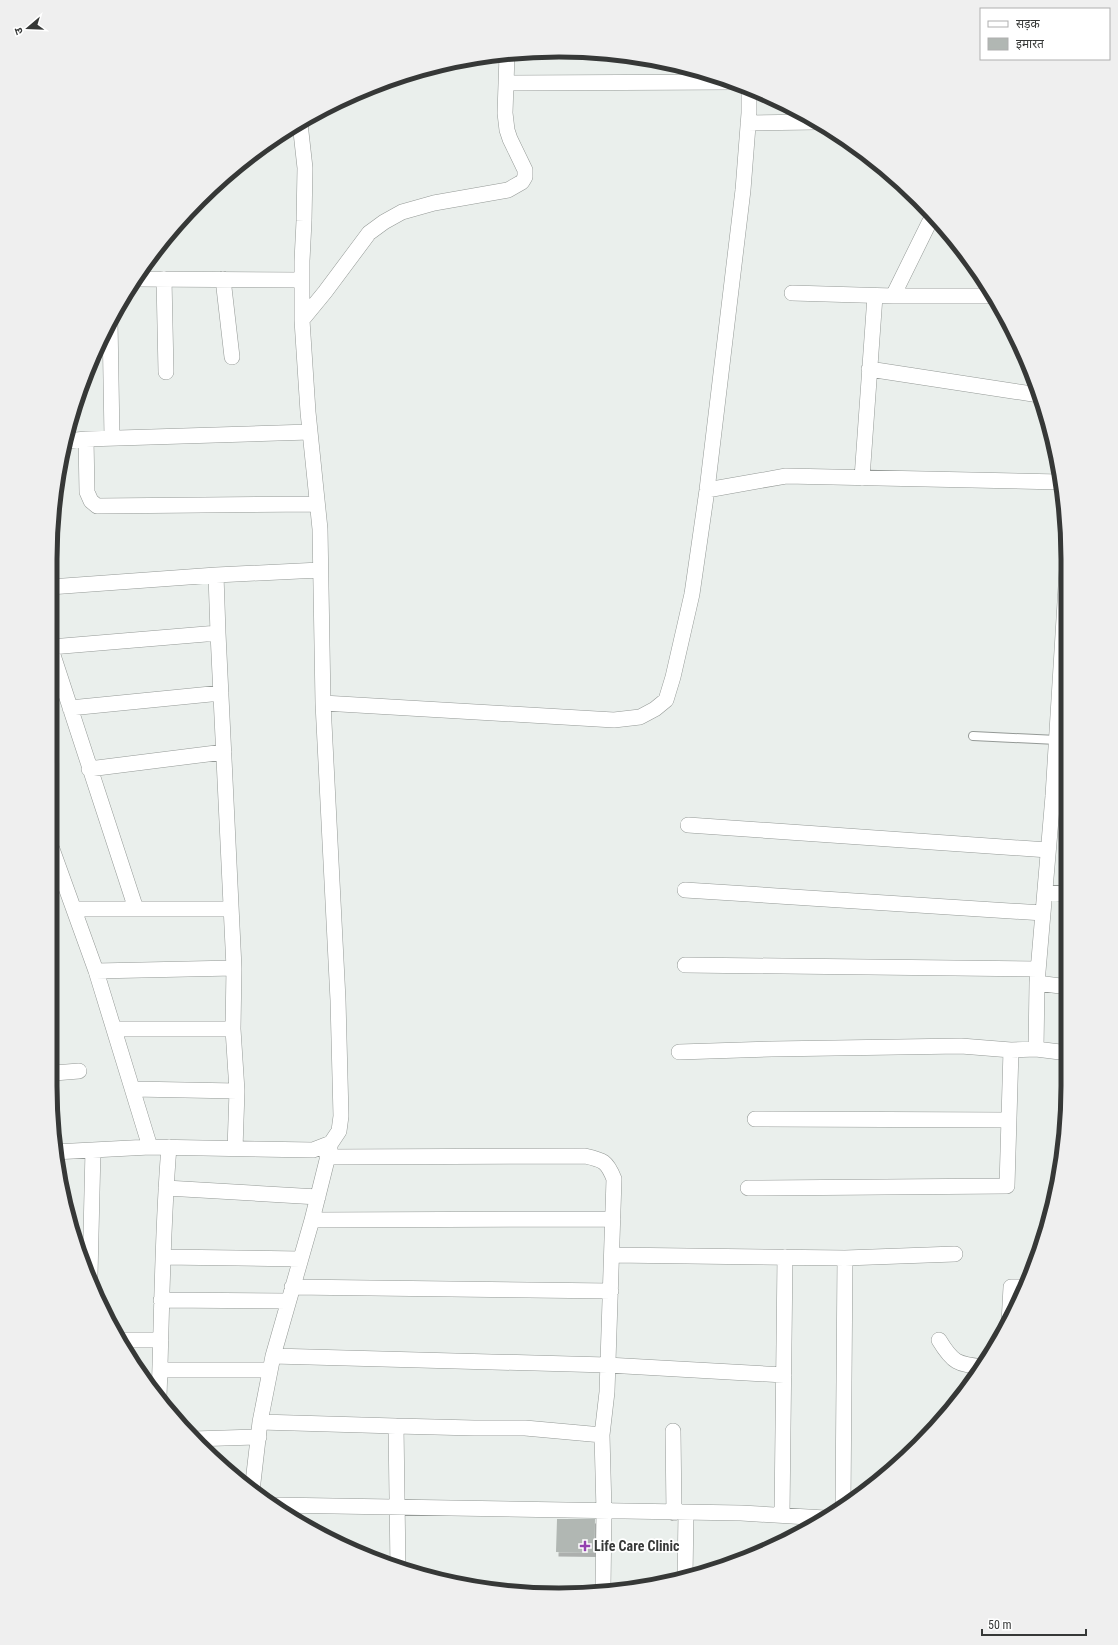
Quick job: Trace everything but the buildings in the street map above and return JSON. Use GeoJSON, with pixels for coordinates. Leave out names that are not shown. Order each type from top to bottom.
{"type":"FeatureCollection","features":[{"type":"Feature","properties":{"kind":"street"},"geometry":{"type":"LineString","coordinates":[[302,320],[369,233],[384,222],[402,212],[434,203],[508,190],[516,187],[522,182],[525,177],[525,170],[507,130],[505,113],[507,60]]}},
{"type":"Feature","properties":{"kind":"street"},"geometry":{"type":"LineString","coordinates":[[506,83],[714,82]]}},
{"type":"Feature","properties":{"kind":"street"},"geometry":{"type":"LineString","coordinates":[[323,703],[614,720],[640,717],[655,709],[666,700],[675,670],[692,594],[707,490],[742,190],[748,123],[749,94]]}},
{"type":"Feature","properties":{"kind":"street"},"geometry":{"type":"LineString","coordinates":[[748,123],[806,122]]}},
{"type":"Feature","properties":{"kind":"street"},"geometry":{"type":"LineString","coordinates":[[253,1484],[260,1422],[271,1363],[312,1220],[329,1150],[339,1131],[341,1108],[338,1000],[323,703],[320,529],[310,432],[302,320],[305,168],[301,129]]}},
{"type":"Feature","properties":{"kind":"street"},"geometry":{"type":"LineString","coordinates":[[893,296],[930,222]]}},
{"type":"Feature","properties":{"kind":"street"},"geometry":{"type":"LineString","coordinates":[[164,278],[166,372]]}},
{"type":"Feature","properties":{"kind":"street"},"geometry":{"type":"LineString","coordinates":[[143,279],[302,280]]}},
{"type":"Feature","properties":{"kind":"street"},"geometry":{"type":"LineString","coordinates":[[223,279],[232,357]]}},
{"type":"Feature","properties":{"kind":"street"},"geometry":{"type":"LineString","coordinates":[[792,293],[875,296],[986,296]]}},
{"type":"Feature","properties":{"kind":"street"},"geometry":{"type":"LineString","coordinates":[[862,478],[875,296]]}},
{"type":"Feature","properties":{"kind":"street"},"geometry":{"type":"LineString","coordinates":[[110,335],[112,438]]}},
{"type":"Feature","properties":{"kind":"street"},"geometry":{"type":"LineString","coordinates":[[869,369],[1033,394]]}},
{"type":"Feature","properties":{"kind":"street"},"geometry":{"type":"LineString","coordinates":[[72,438],[310,432]]}},
{"type":"Feature","properties":{"kind":"street"},"geometry":{"type":"LineString","coordinates":[[86,439],[87,492],[90,501],[97,506],[318,504]]}},
{"type":"Feature","properties":{"kind":"street"},"geometry":{"type":"LineString","coordinates":[[707,490],[786,476],[1055,482]]}},
{"type":"Feature","properties":{"kind":"street"},"geometry":{"type":"LineString","coordinates":[[57,586],[216,575],[320,570]]}},
{"type":"Feature","properties":{"kind":"street"},"geometry":{"type":"LineString","coordinates":[[216,575],[234,968],[233,1029],[237,1091],[235,1149]]}},
{"type":"Feature","properties":{"kind":"street"},"geometry":{"type":"LineString","coordinates":[[57,647],[218,633]]}},
{"type":"Feature","properties":{"kind":"street"},"geometry":{"type":"LineString","coordinates":[[57,667],[136,909]]}},
{"type":"Feature","properties":{"kind":"street"},"geometry":{"type":"LineString","coordinates":[[70,708],[221,693]]}},
{"type":"Feature","properties":{"kind":"street"},"geometry":{"type":"LineString","coordinates":[[1036,1049],[1037,976],[1048,850],[1061,797],[1061,732]]}},
{"type":"Feature","properties":{"kind":"street"},"geometry":{"type":"LineString","coordinates":[[90,768],[224,752]]}},
{"type":"Feature","properties":{"kind":"street"},"geometry":{"type":"LineString","coordinates":[[688,825],[1048,850]]}},
{"type":"Feature","properties":{"kind":"street"},"geometry":{"type":"LineString","coordinates":[[57,863],[96,971],[150,1147]]}},
{"type":"Feature","properties":{"kind":"street"},"geometry":{"type":"LineString","coordinates":[[685,890],[1043,913]]}},
{"type":"Feature","properties":{"kind":"street"},"geometry":{"type":"LineString","coordinates":[[1045,892],[1061,893]]}},
{"type":"Feature","properties":{"kind":"street"},"geometry":{"type":"LineString","coordinates":[[74,909],[231,909]]}},
{"type":"Feature","properties":{"kind":"street"},"geometry":{"type":"LineString","coordinates":[[685,965],[1037,976],[1061,985]]}},
{"type":"Feature","properties":{"kind":"street"},"geometry":{"type":"LineString","coordinates":[[96,971],[234,968]]}},
{"type":"Feature","properties":{"kind":"street"},"geometry":{"type":"LineString","coordinates":[[114,1029],[233,1029]]}},
{"type":"Feature","properties":{"kind":"street"},"geometry":{"type":"LineString","coordinates":[[679,1052],[961,1046],[1011,1050],[1036,1049],[1061,1052]]}},
{"type":"Feature","properties":{"kind":"street"},"geometry":{"type":"LineString","coordinates":[[748,1188],[1007,1186],[1011,1050]]}},
{"type":"Feature","properties":{"kind":"street"},"geometry":{"type":"LineString","coordinates":[[57,1073],[79,1072]]}},
{"type":"Feature","properties":{"kind":"street"},"geometry":{"type":"LineString","coordinates":[[133,1090],[237,1091]]}},
{"type":"Feature","properties":{"kind":"street"},"geometry":{"type":"LineString","coordinates":[[755,1119],[1009,1120]]}},
{"type":"Feature","properties":{"kind":"street"},"geometry":{"type":"LineString","coordinates":[[159,1390],[161,1300],[169,1147]]}},
{"type":"Feature","properties":{"kind":"street"},"geometry":{"type":"LineString","coordinates":[[61,1152],[169,1147],[585,1156],[599,1159],[609,1166],[614,1178],[607,1392],[602,1435],[604,1510],[603,1586]]}},
{"type":"Feature","properties":{"kind":"street"},"geometry":{"type":"LineString","coordinates":[[90,1265],[93,1150]]}},
{"type":"Feature","properties":{"kind":"street"},"geometry":{"type":"LineString","coordinates":[[166,1188],[318,1197]]}},
{"type":"Feature","properties":{"kind":"street"},"geometry":{"type":"LineString","coordinates":[[312,1220],[613,1219]]}},
{"type":"Feature","properties":{"kind":"street"},"geometry":{"type":"LineString","coordinates":[[612,1255],[845,1258],[955,1254]]}},
{"type":"Feature","properties":{"kind":"street"},"geometry":{"type":"LineString","coordinates":[[163,1257],[300,1260]]}},
{"type":"Feature","properties":{"kind":"street"},"geometry":{"type":"LineString","coordinates":[[782,1515],[785,1258]]}},
{"type":"Feature","properties":{"kind":"street"},"geometry":{"type":"LineString","coordinates":[[843,1499],[845,1258]]}},
{"type":"Feature","properties":{"kind":"street"},"geometry":{"type":"LineString","coordinates":[[292,1287],[611,1291]]}},
{"type":"Feature","properties":{"kind":"street"},"geometry":{"type":"LineString","coordinates":[[1010,1306],[1011,1287],[1019,1287]]}},
{"type":"Feature","properties":{"kind":"street"},"geometry":{"type":"LineString","coordinates":[[161,1300],[288,1302]]}},
{"type":"Feature","properties":{"kind":"street"},"geometry":{"type":"LineString","coordinates":[[126,1340],[161,1340]]}},
{"type":"Feature","properties":{"kind":"street"},"geometry":{"type":"LineString","coordinates":[[939,1340],[947,1354],[954,1360],[963,1365],[975,1366]]}},
{"type":"Feature","properties":{"kind":"street"},"geometry":{"type":"LineString","coordinates":[[160,1370],[271,1363],[607,1365],[784,1375]]}},
{"type":"Feature","properties":{"kind":"street"},"geometry":{"type":"LineString","coordinates":[[260,1422],[525,1428],[602,1435]]}},
{"type":"Feature","properties":{"kind":"street"},"geometry":{"type":"LineString","coordinates":[[396,1426],[398,1561]]}},
{"type":"Feature","properties":{"kind":"street"},"geometry":{"type":"LineString","coordinates":[[673,1432],[685,1572]]}},
{"type":"Feature","properties":{"kind":"street"},"geometry":{"type":"LineString","coordinates":[[202,1439],[259,1437]]}},
{"type":"Feature","properties":{"kind":"street"},"geometry":{"type":"LineString","coordinates":[[283,1505],[604,1510],[816,1517]]}},
{"type":"Feature","properties":{"kind":"lane"},"geometry":{"type":"LineString","coordinates":[[973,736],[1061,732]]}},
{"type":"Feature","properties":{"kind":"place","name":"Life Care Clinic"},"geometry":{"type":"Point","coordinates":[585,1546]}}]}
